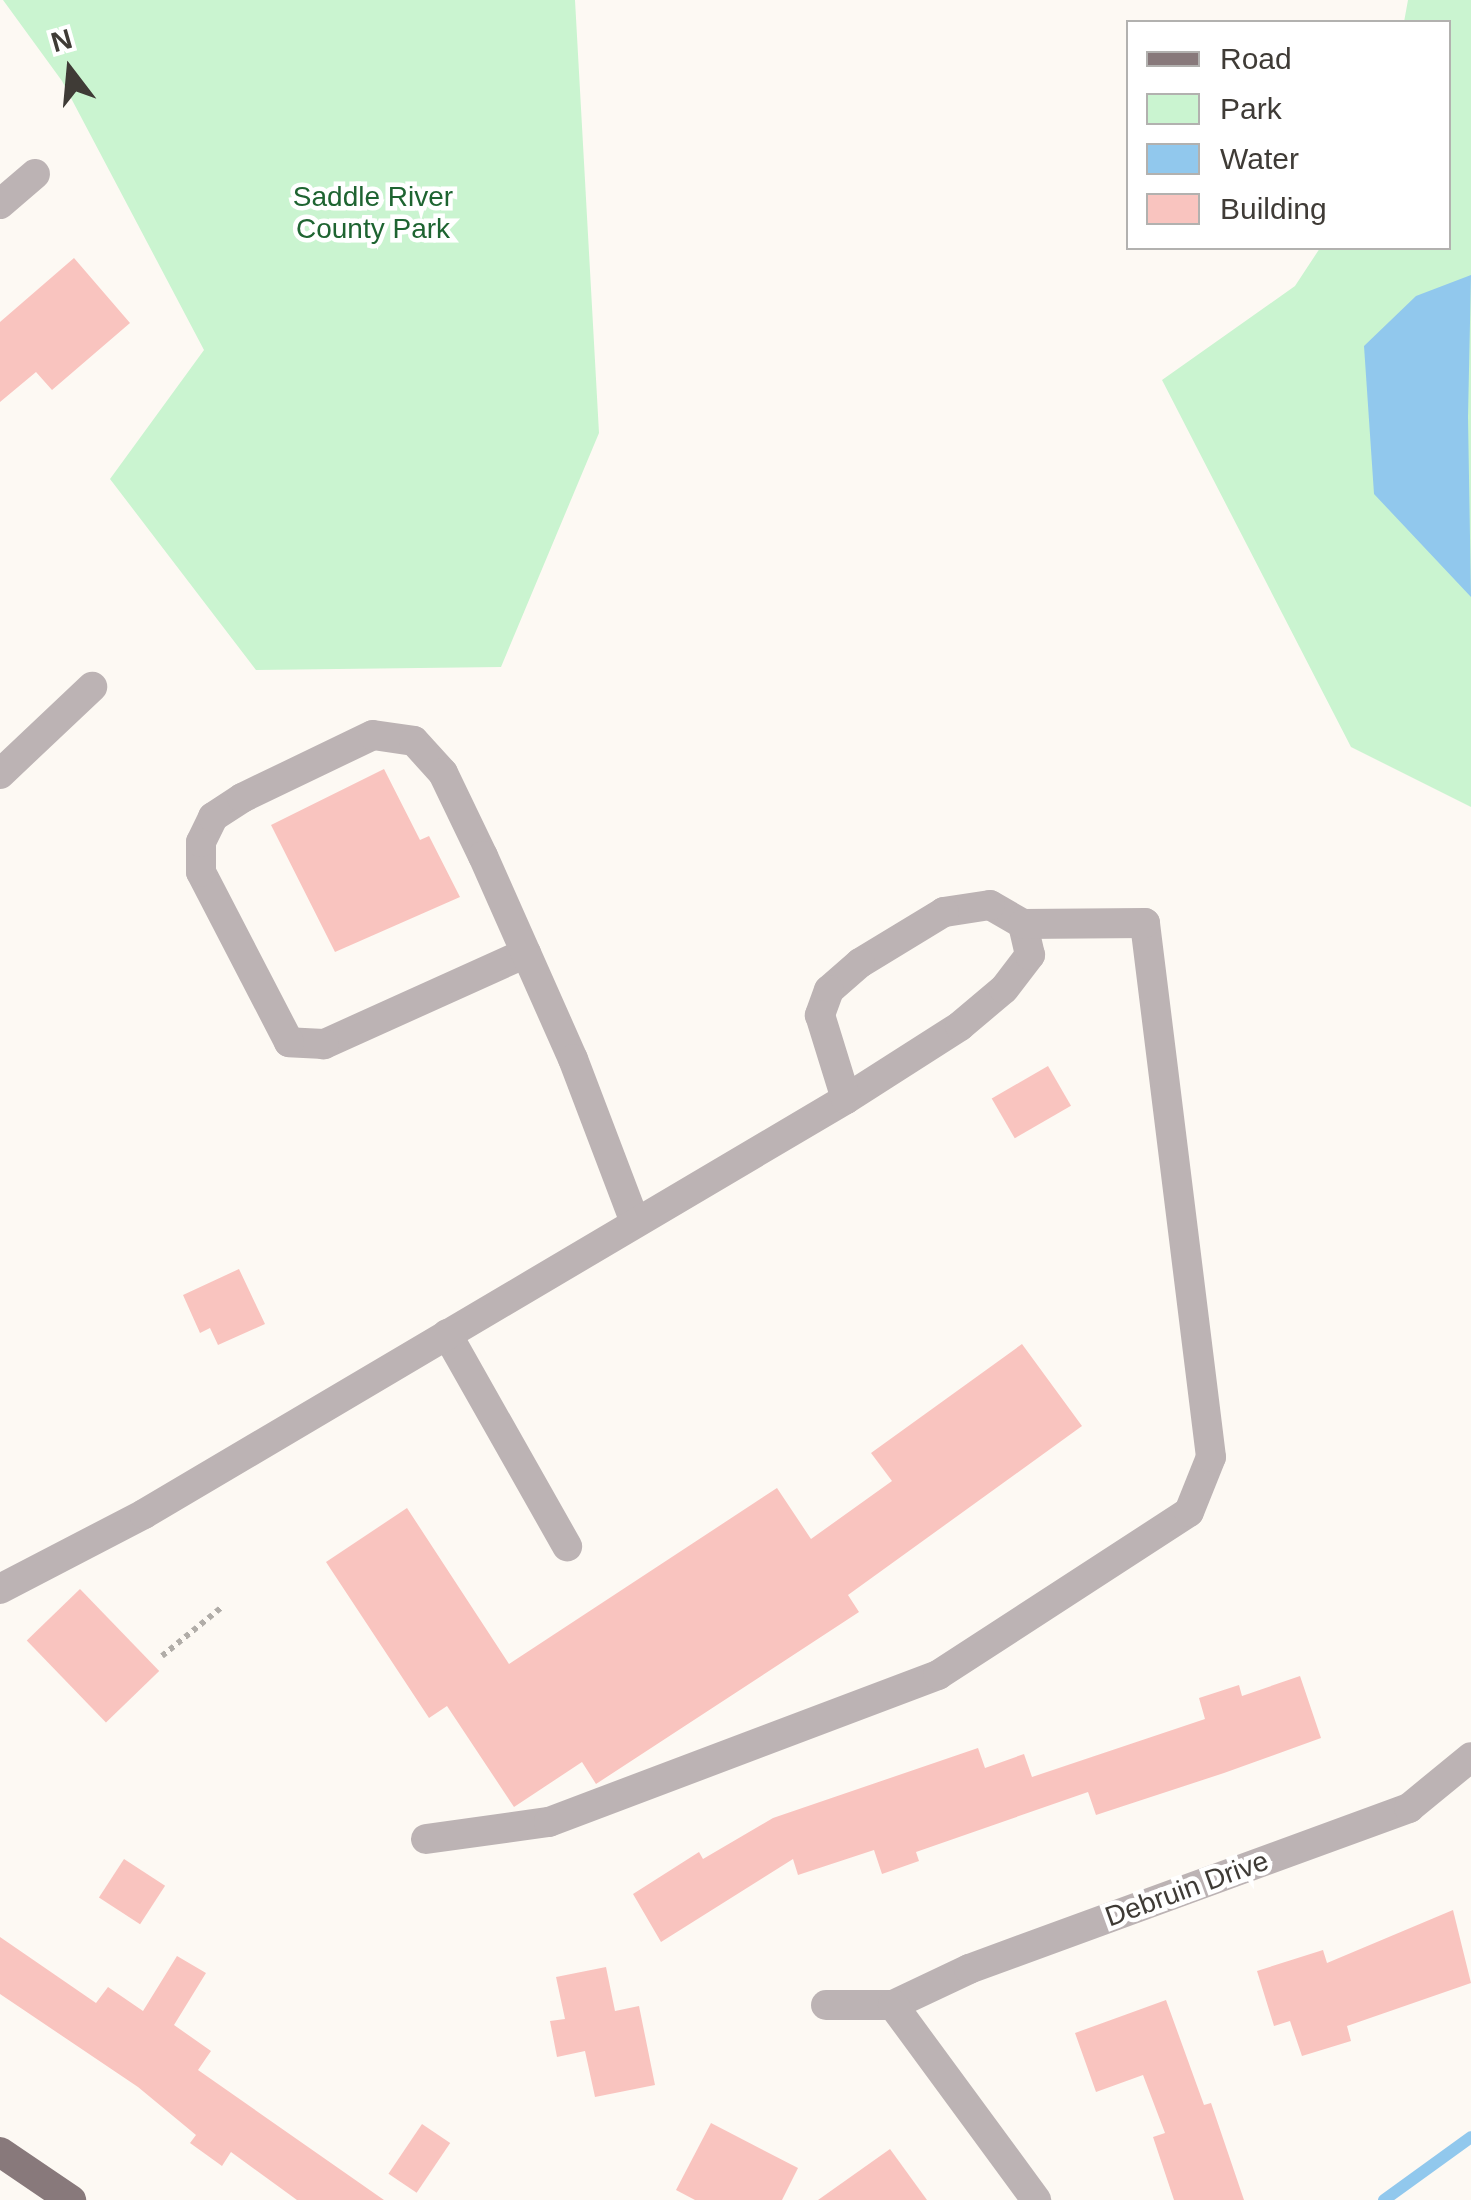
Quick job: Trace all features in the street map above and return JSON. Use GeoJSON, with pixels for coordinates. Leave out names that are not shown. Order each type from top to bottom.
{"type":"FeatureCollection","features":[{"type":"Feature","properties":{"kind":"main road"},"geometry":{"type":"LineString","coordinates":[[0,2152],[71,2200]]}},
{"type":"Feature","properties":{"kind":"street"},"geometry":{"type":"LineString","coordinates":[[0,204],[35,174]]}},
{"type":"Feature","properties":{"kind":"street"},"geometry":{"type":"LineString","coordinates":[[0,774],[92,687]]}},
{"type":"Feature","properties":{"kind":"street"},"geometry":{"type":"LineString","coordinates":[[526,953],[324,1044],[289,1042],[201,872],[201,842],[213,818],[242,798],[373,735],[414,741],[443,773],[526,953],[635,1222]]}},
{"type":"Feature","properties":{"kind":"street"},"geometry":{"type":"LineString","coordinates":[[426,1839],[549,1822],[938,1675],[1189,1512],[1211,1456],[1145,923],[1023,924],[990,905],[944,912],[860,963],[829,990],[820,1015],[846,1099]]}},
{"type":"Feature","properties":{"kind":"street"},"geometry":{"type":"LineString","coordinates":[[0,1589],[161,1517],[447,1334],[846,1099],[960,1026],[1004,989],[1030,955],[1023,924]]}},
{"type":"Feature","properties":{"kind":"street"},"geometry":{"type":"LineString","coordinates":[[447,1334],[568,1546]]}},
{"type":"Feature","properties":{"kind":"street","name":"Debruin Drive"},"geometry":{"type":"LineString","coordinates":[[892,2005],[969,1968],[1409,1808],[1471,1757]]}},
{"type":"Feature","properties":{"kind":"street"},"geometry":{"type":"LineString","coordinates":[[826,2004],[892,2005],[1036,2200]]}},
{"type":"Feature","properties":{"kind":"path"},"geometry":{"type":"LineString","coordinates":[[162,1656],[223,1606]]}},
{"type":"Feature","properties":{"kind":"green space","name":"Saddle River County Park"},"geometry":{"type":"Polygon","coordinates":[[[3,0],[575,0],[599,433],[501,667],[256,670],[110,479],[204,350],[62,81],[3,0]]]}},
{"type":"Feature","properties":{"kind":"green space"},"geometry":{"type":"Polygon","coordinates":[[[1408,0],[1471,0],[1471,807],[1351,747],[1162,380],[1295,286],[1319,250],[1451,250],[1451,20],[1404,20],[1408,0]]]}},
{"type":"Feature","properties":{"kind":"water"},"geometry":{"type":"Polygon","coordinates":[[[1471,275],[1471,597],[1374,494],[1364,346],[1416,296],[1471,275]]]}},
{"type":"Feature","properties":{"kind":"building"},"geometry":{"type":"Polygon","coordinates":[[[74,258],[130,323],[52,390],[36,372],[0,402],[0,322],[74,258]]]}},
{"type":"Feature","properties":{"kind":"building"},"geometry":{"type":"Polygon","coordinates":[[[384,769],[420,840],[429,836],[460,897],[335,952],[271,825],[384,769]]]}},
{"type":"Feature","properties":{"kind":"building"},"geometry":{"type":"Polygon","coordinates":[[[1048,1066],[1071,1106],[1015,1138],[992,1098],[1048,1066]]]}},
{"type":"Feature","properties":{"kind":"building"},"geometry":{"type":"Polygon","coordinates":[[[239,1269],[265,1324],[218,1345],[210,1328],[200,1333],[183,1295],[239,1269]]]}},
{"type":"Feature","properties":{"kind":"building"},"geometry":{"type":"Polygon","coordinates":[[[1022,1344],[1082,1426],[848,1595],[859,1612],[596,1784],[582,1762],[514,1807],[447,1706],[429,1718],[326,1562],[407,1508],[509,1664],[777,1488],[811,1539],[892,1481],[871,1453],[1022,1344]]]}},
{"type":"Feature","properties":{"kind":"building"},"geometry":{"type":"Polygon","coordinates":[[[80,1589],[159,1671],[106,1722],[27,1640],[80,1589]]]}},
{"type":"Feature","properties":{"kind":"building"},"geometry":{"type":"Polygon","coordinates":[[[1300,1676],[1321,1738],[1096,1815],[1088,1792],[916,1852],[919,1861],[882,1874],[874,1850],[798,1875],[793,1859],[661,1942],[633,1894],[699,1852],[703,1859],[773,1818],[978,1748],[985,1768],[1024,1754],[1032,1777],[1205,1719],[1199,1698],[1239,1685],[1242,1696],[1300,1676]]]}},
{"type":"Feature","properties":{"kind":"building"},"geometry":{"type":"Polygon","coordinates":[[[124,1859],[165,1886],[140,1924],[99,1898],[124,1859]]]}},
{"type":"Feature","properties":{"kind":"building"},"geometry":{"type":"Polygon","coordinates":[[[1453,1910],[1471,1983],[1347,2026],[1351,2041],[1302,2056],[1290,2021],[1274,2026],[1257,1971],[1323,1950],[1327,1963],[1453,1910]]]}},
{"type":"Feature","properties":{"kind":"building"},"geometry":{"type":"Polygon","coordinates":[[[0,1937],[96,2003],[108,1987],[143,2011],[177,1956],[206,1973],[174,2025],[211,2051],[198,2070],[384,2200],[297,2200],[231,2152],[222,2166],[190,2143],[196,2135],[138,2087],[0,1994],[0,1937]]]}},
{"type":"Feature","properties":{"kind":"building"},"geometry":{"type":"Polygon","coordinates":[[[606,1967],[615,2011],[639,2006],[655,2085],[595,2097],[585,2051],[557,2057],[550,2021],[565,2019],[556,1977],[606,1967]]]}},
{"type":"Feature","properties":{"kind":"building"},"geometry":{"type":"Polygon","coordinates":[[[1166,2000],[1204,2105],[1211,2103],[1244,2200],[1174,2200],[1153,2137],[1165,2133],[1143,2075],[1096,2092],[1075,2033],[1166,2000]]]}},
{"type":"Feature","properties":{"kind":"building"},"geometry":{"type":"Polygon","coordinates":[[[711,2123],[798,2168],[782,2200],[695,2200],[676,2190],[711,2123]]]}},
{"type":"Feature","properties":{"kind":"building"},"geometry":{"type":"Polygon","coordinates":[[[422,2124],[450,2143],[417,2193],[388,2174],[422,2124]]]}},
{"type":"Feature","properties":{"kind":"building"},"geometry":{"type":"Polygon","coordinates":[[[890,2149],[927,2200],[818,2200],[890,2149]]]}},
{"type":"Feature","properties":{"kind":"waterway"},"geometry":{"type":"LineString","coordinates":[[1384,2200],[1471,2137]]}}]}
